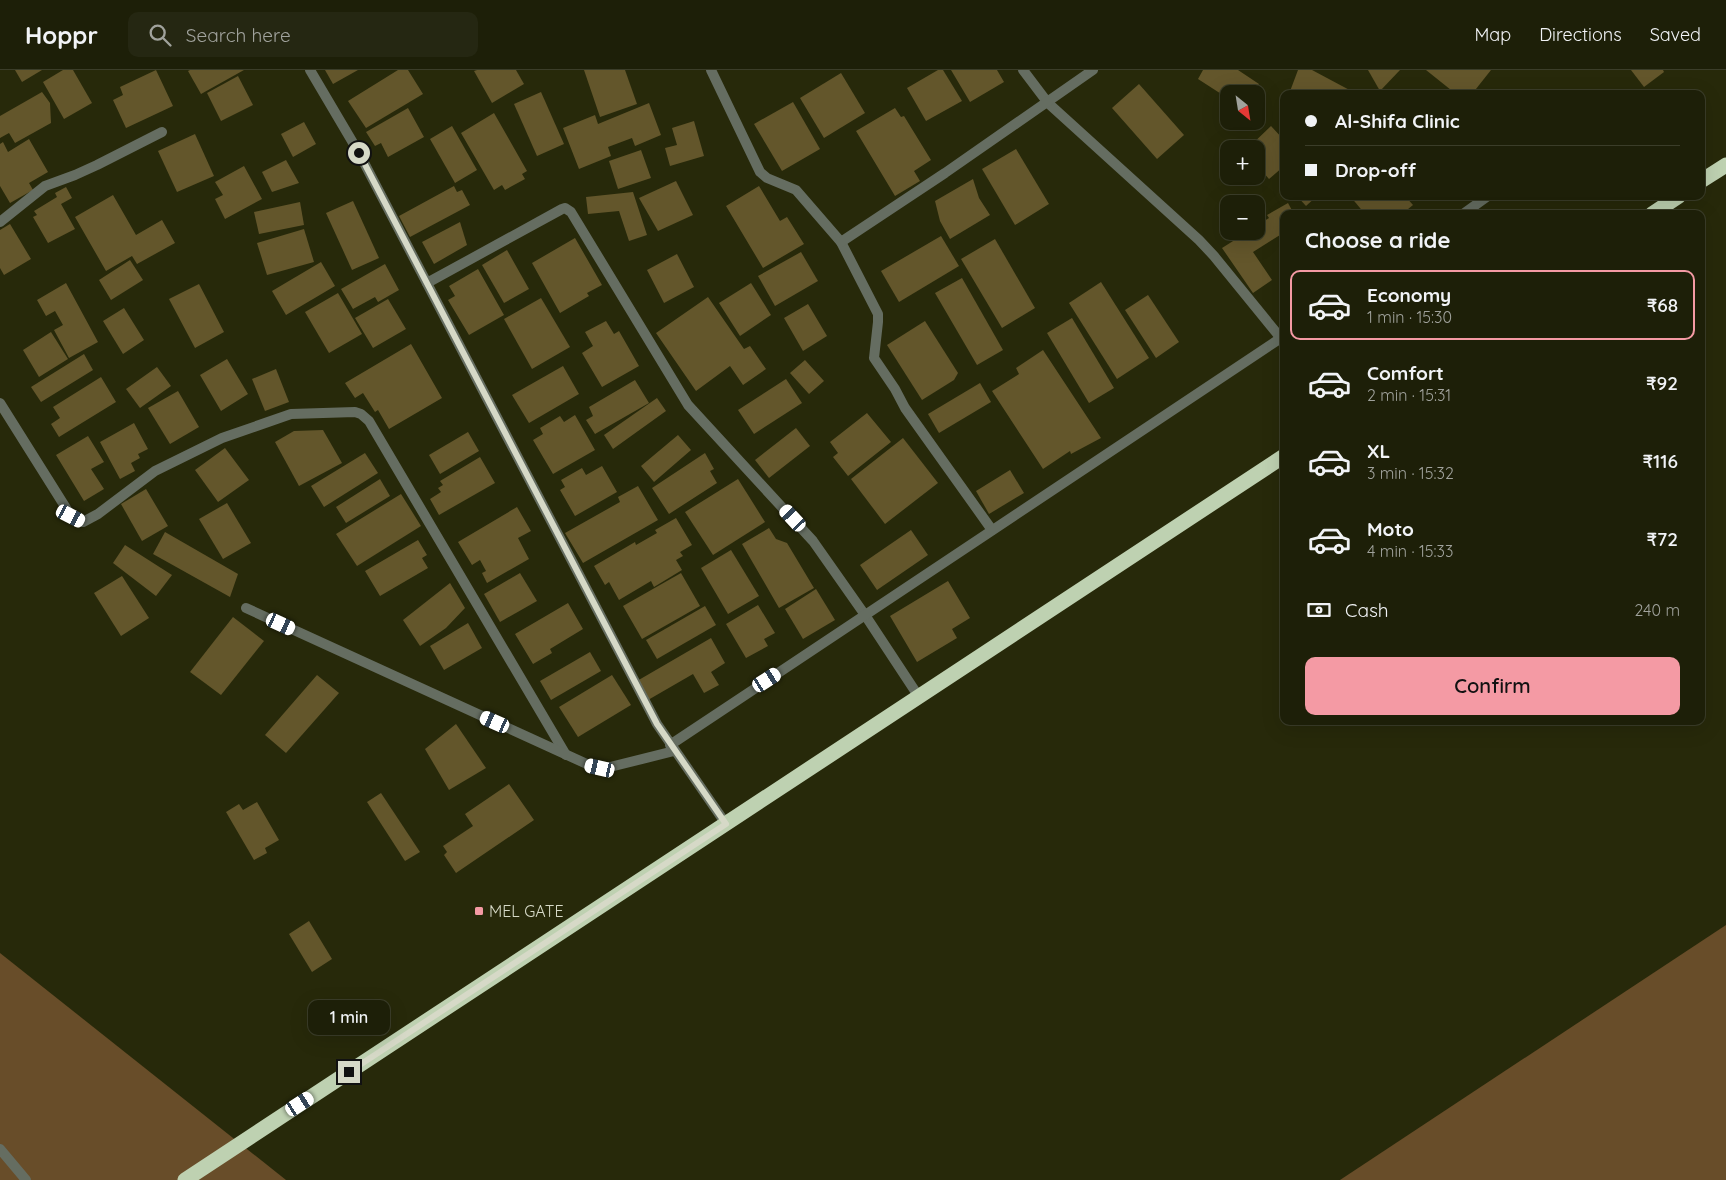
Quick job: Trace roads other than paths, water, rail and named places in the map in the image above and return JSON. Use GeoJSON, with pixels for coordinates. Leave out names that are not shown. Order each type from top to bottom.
{"type":"FeatureCollection","features":[{"type":"Feature","properties":{"kind":"highway"},"geometry":{"type":"LineString","coordinates":[[1705,179],[1726,165]]}},
{"type":"Feature","properties":{"kind":"highway"},"geometry":{"type":"LineString","coordinates":[[1658,210],[1673,200]]}},
{"type":"Feature","properties":{"kind":"highway"},"geometry":{"type":"LineString","coordinates":[[185,1180],[1280,459]]}},
{"type":"Feature","properties":{"kind":"street"},"geometry":{"type":"LineString","coordinates":[[310,70],[359,153],[652,716],[672,748],[726,824]]}},
{"type":"Feature","properties":{"kind":"street"},"geometry":{"type":"LineString","coordinates":[[711,70],[760,172],[767,178],[796,190],[841,242],[878,314],[874,358],[895,389],[904,408],[992,530]]}},
{"type":"Feature","properties":{"kind":"street"},"geometry":{"type":"LineString","coordinates":[[1023,70],[1048,103],[1199,240],[1280,335]]}},
{"type":"Feature","properties":{"kind":"street"},"geometry":{"type":"LineString","coordinates":[[841,242],[946,173],[1093,70]]}},
{"type":"Feature","properties":{"kind":"street"},"geometry":{"type":"LineString","coordinates":[[0,222],[45,186],[75,176],[162,132]]}},
{"type":"Feature","properties":{"kind":"street"},"geometry":{"type":"LineString","coordinates":[[1469,210],[1482,200]]}},
{"type":"Feature","properties":{"kind":"street"},"geometry":{"type":"LineString","coordinates":[[427,283],[562,209],[568,209],[688,405],[814,541],[919,697]]}},
{"type":"Feature","properties":{"kind":"street"},"geometry":{"type":"LineString","coordinates":[[246,608],[566,755],[600,768],[610,767],[672,748],[865,615],[1280,341]]}},
{"type":"Feature","properties":{"kind":"street"},"geometry":{"type":"LineString","coordinates":[[0,403],[71,516],[83,522],[98,514],[155,471],[222,438],[291,414],[355,412],[361,414],[369,421],[566,755]]}},
{"type":"Feature","properties":{"kind":"street"},"geometry":{"type":"LineString","coordinates":[[0,1149],[26,1180]]}},
{"type":"Feature","properties":{"kind":"place","name":"MEL GATE"},"geometry":{"type":"Point","coordinates":[479,911]}}]}
